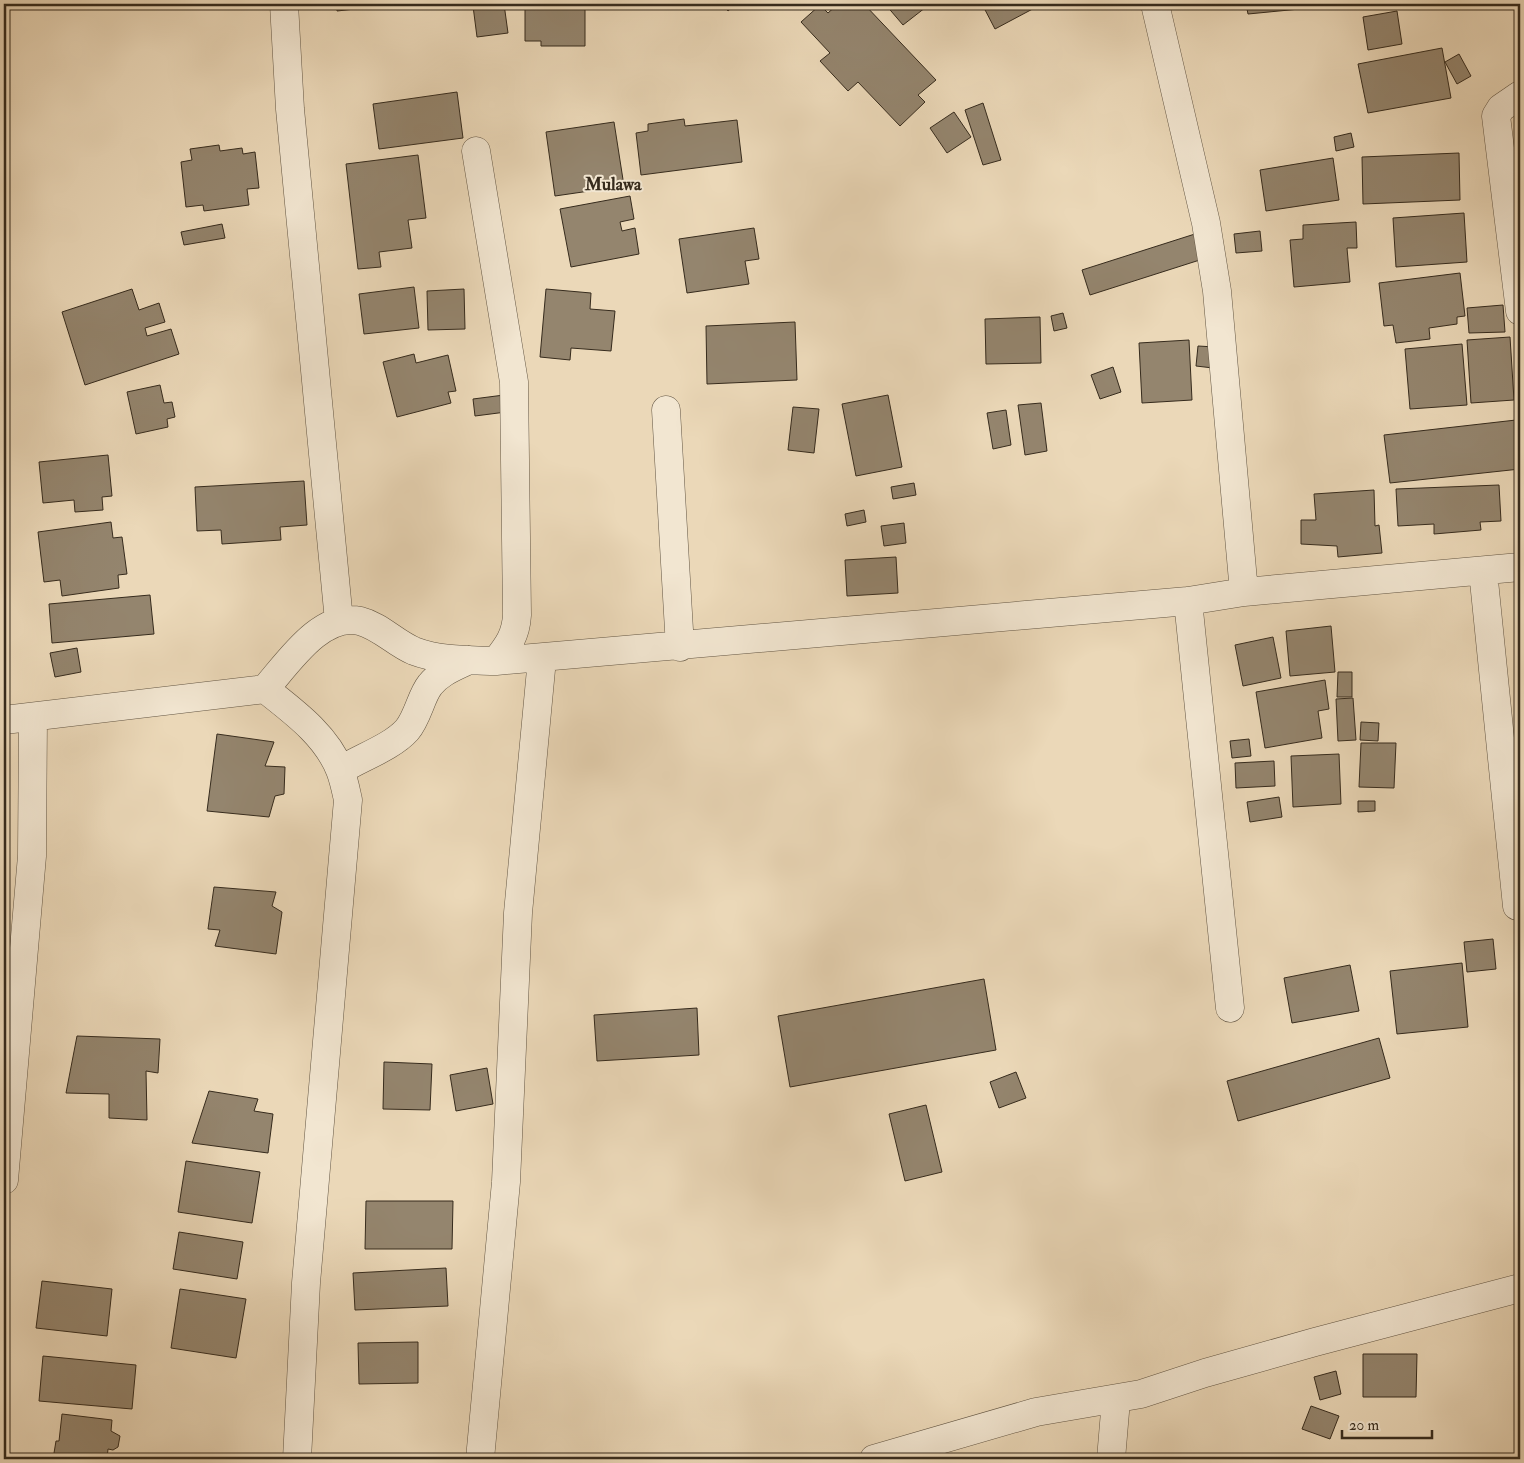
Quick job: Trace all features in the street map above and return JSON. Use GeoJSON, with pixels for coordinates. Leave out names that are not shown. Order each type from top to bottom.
{"type":"FeatureCollection","features":[{"type":"Feature","properties":{"kind":"street"},"geometry":{"type":"LineString","coordinates":[[284,4],[290,109],[339,621]]}},
{"type":"Feature","properties":{"kind":"street"},"geometry":{"type":"LineString","coordinates":[[1154,4],[1206,223],[1217,290],[1244,592]]}},
{"type":"Feature","properties":{"kind":"street"},"geometry":{"type":"LineString","coordinates":[[1520,95],[1501,108],[1496,116],[1520,311]]}},
{"type":"Feature","properties":{"kind":"street"},"geometry":{"type":"LineString","coordinates":[[340,770],[366,755],[380,750],[406,730],[421,707],[429,686],[446,671],[483,661],[512,641],[516,629],[514,382],[476,151]]}},
{"type":"Feature","properties":{"kind":"street"},"geometry":{"type":"LineString","coordinates":[[666,410],[680,647]]}},
{"type":"Feature","properties":{"kind":"street"},"geometry":{"type":"LineString","coordinates":[[4,720],[266,689],[294,653],[317,634],[339,621],[360,621],[382,631],[412,650],[438,658],[483,661],[542,659],[1188,601],[1244,592],[1520,567]]}},
{"type":"Feature","properties":{"kind":"street"},"geometry":{"type":"LineString","coordinates":[[1483,571],[1517,906]]}},
{"type":"Feature","properties":{"kind":"street"},"geometry":{"type":"LineString","coordinates":[[1188,601],[1230,1008]]}},
{"type":"Feature","properties":{"kind":"street"},"geometry":{"type":"LineString","coordinates":[[480,1459],[506,1182],[518,913],[542,659]]}},
{"type":"Feature","properties":{"kind":"street"},"geometry":{"type":"LineString","coordinates":[[266,689],[306,722],[326,746],[340,770],[348,800],[306,1283],[297,1459]]}},
{"type":"Feature","properties":{"kind":"street"},"geometry":{"type":"LineString","coordinates":[[4,1180],[32,856],[33,718]]}},
{"type":"Feature","properties":{"kind":"street"},"geometry":{"type":"LineString","coordinates":[[874,1459],[1036,1412],[1063,1406],[1116,1400],[1142,1394],[1205,1373],[1315,1342],[1520,1288]]}},
{"type":"Feature","properties":{"kind":"street"},"geometry":{"type":"LineString","coordinates":[[1111,1459],[1116,1400]]}},
{"type":"Feature","properties":{"kind":"building"},"geometry":{"type":"Polygon","coordinates":[[[337,4],[372,4],[373,7],[337,11],[337,4]]]}},
{"type":"Feature","properties":{"kind":"building"},"geometry":{"type":"Polygon","coordinates":[[[504,4],[508,33],[477,37],[473,6],[504,4]]]}},
{"type":"Feature","properties":{"kind":"building"},"geometry":{"type":"Polygon","coordinates":[[[525,4],[585,4],[585,46],[541,46],[541,41],[525,41],[525,4]]]}},
{"type":"Feature","properties":{"kind":"building"},"geometry":{"type":"Polygon","coordinates":[[[722,4],[736,4],[728,11],[722,4]]]}},
{"type":"Feature","properties":{"kind":"building"},"geometry":{"type":"Polygon","coordinates":[[[794,4],[807,4],[800,10],[794,4]]]}},
{"type":"Feature","properties":{"kind":"building"},"geometry":{"type":"Polygon","coordinates":[[[838,4],[864,4],[936,80],[918,95],[925,102],[900,126],[858,82],[848,91],[820,61],[830,53],[801,22],[820,5],[828,13],[838,4]]]}},
{"type":"Feature","properties":{"kind":"building"},"geometry":{"type":"Polygon","coordinates":[[[885,4],[930,4],[903,25],[885,4]]]}},
{"type":"Feature","properties":{"kind":"building"},"geometry":{"type":"Polygon","coordinates":[[[982,4],[1042,4],[995,29],[982,4]]]}},
{"type":"Feature","properties":{"kind":"building"},"geometry":{"type":"Polygon","coordinates":[[[1246,4],[1310,4],[1310,8],[1248,14],[1246,4]]]}},
{"type":"Feature","properties":{"kind":"building"},"geometry":{"type":"Polygon","coordinates":[[[1397,11],[1402,44],[1368,50],[1363,17],[1397,11]]]}},
{"type":"Feature","properties":{"kind":"building"},"geometry":{"type":"Polygon","coordinates":[[[1442,48],[1451,98],[1368,113],[1358,64],[1442,48]]]}},
{"type":"Feature","properties":{"kind":"building"},"geometry":{"type":"Polygon","coordinates":[[[1459,54],[1471,76],[1457,84],[1445,62],[1459,54]]]}},
{"type":"Feature","properties":{"kind":"building"},"geometry":{"type":"Polygon","coordinates":[[[457,92],[463,138],[379,149],[373,104],[457,92]]]}},
{"type":"Feature","properties":{"kind":"building"},"geometry":{"type":"Polygon","coordinates":[[[983,103],[1001,160],[983,165],[965,110],[983,103]]]}},
{"type":"Feature","properties":{"kind":"building"},"geometry":{"type":"Polygon","coordinates":[[[954,112],[971,137],[947,153],[930,128],[954,112]]]}},
{"type":"Feature","properties":{"kind":"building"},"geometry":{"type":"Polygon","coordinates":[[[684,119],[685,126],[737,120],[742,162],[641,175],[636,133],[648,131],[648,124],[684,119]]]}},
{"type":"Feature","properties":{"kind":"building"},"geometry":{"type":"Polygon","coordinates":[[[614,122],[624,186],[555,196],[546,132],[614,122]]]}},
{"type":"Feature","properties":{"kind":"building"},"geometry":{"type":"Polygon","coordinates":[[[1351,133],[1354,147],[1336,151],[1334,137],[1351,133]]]}},
{"type":"Feature","properties":{"kind":"building"},"geometry":{"type":"Polygon","coordinates":[[[219,145],[220,151],[242,148],[243,154],[255,152],[259,188],[247,189],[249,205],[204,211],[203,205],[186,207],[181,162],[192,160],[190,149],[219,145]]]}},
{"type":"Feature","properties":{"kind":"building"},"geometry":{"type":"Polygon","coordinates":[[[1459,153],[1460,200],[1363,204],[1362,157],[1459,153]]]}},
{"type":"Feature","properties":{"kind":"building"},"geometry":{"type":"Polygon","coordinates":[[[418,155],[426,218],[408,220],[412,248],[379,252],[381,267],[358,269],[346,164],[418,155]]]}},
{"type":"Feature","properties":{"kind":"building"},"geometry":{"type":"Polygon","coordinates":[[[1333,158],[1339,200],[1266,211],[1260,170],[1333,158]]]}},
{"type":"Feature","properties":{"kind":"building"},"geometry":{"type":"Polygon","coordinates":[[[630,196],[634,219],[620,222],[622,231],[635,228],[639,254],[571,267],[560,209],[630,196]]]}},
{"type":"Feature","properties":{"kind":"building"},"geometry":{"type":"Polygon","coordinates":[[[1464,213],[1467,262],[1396,267],[1393,218],[1464,213]]]}},
{"type":"Feature","properties":{"kind":"building"},"geometry":{"type":"Polygon","coordinates":[[[1356,222],[1357,248],[1347,248],[1350,282],[1294,287],[1290,240],[1303,239],[1303,225],[1356,222]]]}},
{"type":"Feature","properties":{"kind":"building"},"geometry":{"type":"Polygon","coordinates":[[[222,224],[225,238],[184,245],[181,232],[222,224]]]}},
{"type":"Feature","properties":{"kind":"building"},"geometry":{"type":"Polygon","coordinates":[[[754,228],[759,259],[745,261],[749,284],[687,293],[679,239],[754,228]]]}},
{"type":"Feature","properties":{"kind":"building"},"geometry":{"type":"Polygon","coordinates":[[[1260,231],[1262,251],[1236,253],[1234,234],[1260,231]]]}},
{"type":"Feature","properties":{"kind":"building"},"geometry":{"type":"Polygon","coordinates":[[[1198,233],[1206,258],[1090,295],[1082,270],[1198,233]]]}},
{"type":"Feature","properties":{"kind":"building"},"geometry":{"type":"Polygon","coordinates":[[[1460,273],[1465,316],[1457,317],[1457,324],[1429,328],[1430,339],[1396,343],[1393,325],[1384,326],[1379,283],[1460,273]]]}},
{"type":"Feature","properties":{"kind":"building"},"geometry":{"type":"Polygon","coordinates":[[[414,287],[419,328],[364,334],[359,294],[414,287]]]}},
{"type":"Feature","properties":{"kind":"building"},"geometry":{"type":"Polygon","coordinates":[[[132,289],[139,310],[159,303],[165,322],[145,328],[147,336],[171,329],[179,354],[85,385],[62,312],[132,289]]]}},
{"type":"Feature","properties":{"kind":"building"},"geometry":{"type":"Polygon","coordinates":[[[464,289],[465,329],[428,330],[427,291],[464,289]]]}},
{"type":"Feature","properties":{"kind":"building"},"geometry":{"type":"Polygon","coordinates":[[[546,289],[591,293],[590,309],[615,311],[611,351],[571,348],[570,360],[540,357],[546,289]]]}},
{"type":"Feature","properties":{"kind":"building"},"geometry":{"type":"Polygon","coordinates":[[[1503,305],[1505,332],[1469,333],[1467,308],[1503,305]]]}},
{"type":"Feature","properties":{"kind":"building"},"geometry":{"type":"Polygon","coordinates":[[[1063,313],[1067,328],[1054,331],[1051,316],[1063,313]]]}},
{"type":"Feature","properties":{"kind":"building"},"geometry":{"type":"Polygon","coordinates":[[[1040,317],[1041,363],[986,364],[985,319],[1040,317]]]}},
{"type":"Feature","properties":{"kind":"building"},"geometry":{"type":"Polygon","coordinates":[[[795,322],[797,380],[707,384],[706,326],[795,322]]]}},
{"type":"Feature","properties":{"kind":"building"},"geometry":{"type":"Polygon","coordinates":[[[1510,337],[1514,400],[1471,403],[1467,340],[1510,337]]]}},
{"type":"Feature","properties":{"kind":"building"},"geometry":{"type":"Polygon","coordinates":[[[1189,340],[1192,400],[1142,403],[1139,343],[1189,340]]]}},
{"type":"Feature","properties":{"kind":"building"},"geometry":{"type":"Polygon","coordinates":[[[1462,344],[1467,405],[1410,409],[1405,349],[1462,344]]]}},
{"type":"Feature","properties":{"kind":"building"},"geometry":{"type":"Polygon","coordinates":[[[1198,346],[1215,347],[1213,368],[1196,366],[1198,346]]]}},
{"type":"Feature","properties":{"kind":"building"},"geometry":{"type":"Polygon","coordinates":[[[414,354],[416,363],[448,355],[456,391],[448,392],[451,403],[397,417],[383,362],[414,354]]]}},
{"type":"Feature","properties":{"kind":"building"},"geometry":{"type":"Polygon","coordinates":[[[1113,367],[1121,392],[1100,399],[1091,375],[1113,367]]]}},
{"type":"Feature","properties":{"kind":"building"},"geometry":{"type":"Polygon","coordinates":[[[160,385],[164,403],[172,402],[175,417],[167,419],[168,427],[136,434],[127,392],[160,385]]]}},
{"type":"Feature","properties":{"kind":"building"},"geometry":{"type":"Polygon","coordinates":[[[504,395],[506,412],[475,416],[473,399],[504,395]]]}},
{"type":"Feature","properties":{"kind":"building"},"geometry":{"type":"Polygon","coordinates":[[[888,395],[902,467],[856,476],[842,404],[888,395]]]}},
{"type":"Feature","properties":{"kind":"building"},"geometry":{"type":"Polygon","coordinates":[[[1041,403],[1047,451],[1025,455],[1018,405],[1041,403]]]}},
{"type":"Feature","properties":{"kind":"building"},"geometry":{"type":"Polygon","coordinates":[[[793,407],[819,409],[814,453],[788,450],[793,407]]]}},
{"type":"Feature","properties":{"kind":"building"},"geometry":{"type":"Polygon","coordinates":[[[1006,410],[1011,445],[993,449],[987,413],[1006,410]]]}},
{"type":"Feature","properties":{"kind":"building"},"geometry":{"type":"Polygon","coordinates":[[[1516,420],[1520,469],[1390,483],[1384,435],[1516,420]]]}},
{"type":"Feature","properties":{"kind":"building"},"geometry":{"type":"Polygon","coordinates":[[[108,455],[112,496],[102,497],[103,510],[75,512],[74,500],[43,503],[39,462],[108,455]]]}},
{"type":"Feature","properties":{"kind":"building"},"geometry":{"type":"Polygon","coordinates":[[[304,481],[307,525],[280,527],[281,540],[222,544],[221,530],[197,531],[195,487],[304,481]]]}},
{"type":"Feature","properties":{"kind":"building"},"geometry":{"type":"Polygon","coordinates":[[[914,483],[916,495],[893,499],[891,487],[914,483]]]}},
{"type":"Feature","properties":{"kind":"building"},"geometry":{"type":"Polygon","coordinates":[[[1499,485],[1501,521],[1480,522],[1481,530],[1434,534],[1434,524],[1398,526],[1396,489],[1499,485]]]}},
{"type":"Feature","properties":{"kind":"building"},"geometry":{"type":"Polygon","coordinates":[[[1374,490],[1375,526],[1379,525],[1382,553],[1338,557],[1337,546],[1301,544],[1301,520],[1316,520],[1314,494],[1374,490]]]}},
{"type":"Feature","properties":{"kind":"building"},"geometry":{"type":"Polygon","coordinates":[[[864,510],[866,522],[847,526],[845,514],[864,510]]]}},
{"type":"Feature","properties":{"kind":"building"},"geometry":{"type":"Polygon","coordinates":[[[111,522],[113,538],[122,537],[127,574],[118,575],[119,588],[62,596],[60,580],[44,582],[38,532],[111,522]]]}},
{"type":"Feature","properties":{"kind":"building"},"geometry":{"type":"Polygon","coordinates":[[[904,523],[906,543],[884,546],[881,526],[904,523]]]}},
{"type":"Feature","properties":{"kind":"building"},"geometry":{"type":"Polygon","coordinates":[[[896,557],[898,593],[847,596],[845,560],[896,557]]]}},
{"type":"Feature","properties":{"kind":"building"},"geometry":{"type":"Polygon","coordinates":[[[150,595],[154,634],[52,643],[49,604],[150,595]]]}},
{"type":"Feature","properties":{"kind":"building"},"geometry":{"type":"Polygon","coordinates":[[[1331,626],[1335,672],[1290,676],[1286,631],[1331,626]]]}},
{"type":"Feature","properties":{"kind":"building"},"geometry":{"type":"Polygon","coordinates":[[[1273,637],[1281,678],[1243,686],[1235,645],[1273,637]]]}},
{"type":"Feature","properties":{"kind":"building"},"geometry":{"type":"Polygon","coordinates":[[[77,648],[81,672],[55,677],[50,653],[77,648]]]}},
{"type":"Feature","properties":{"kind":"building"},"geometry":{"type":"Polygon","coordinates":[[[1338,672],[1352,672],[1352,697],[1337,697],[1338,672]]]}},
{"type":"Feature","properties":{"kind":"building"},"geometry":{"type":"Polygon","coordinates":[[[1325,680],[1329,709],[1318,711],[1322,738],[1265,748],[1256,692],[1325,680]]]}},
{"type":"Feature","properties":{"kind":"building"},"geometry":{"type":"Polygon","coordinates":[[[1353,698],[1356,740],[1338,741],[1336,699],[1353,698]]]}},
{"type":"Feature","properties":{"kind":"building"},"geometry":{"type":"Polygon","coordinates":[[[1361,722],[1379,723],[1378,741],[1360,740],[1361,722]]]}},
{"type":"Feature","properties":{"kind":"building"},"geometry":{"type":"Polygon","coordinates":[[[217,734],[274,742],[265,766],[285,767],[284,794],[275,796],[269,817],[207,811],[217,734]]]}},
{"type":"Feature","properties":{"kind":"building"},"geometry":{"type":"Polygon","coordinates":[[[1249,739],[1251,756],[1232,758],[1230,741],[1249,739]]]}},
{"type":"Feature","properties":{"kind":"building"},"geometry":{"type":"Polygon","coordinates":[[[1361,743],[1396,743],[1394,788],[1359,787],[1361,743]]]}},
{"type":"Feature","properties":{"kind":"building"},"geometry":{"type":"Polygon","coordinates":[[[1339,754],[1341,804],[1293,807],[1291,756],[1339,754]]]}},
{"type":"Feature","properties":{"kind":"building"},"geometry":{"type":"Polygon","coordinates":[[[1274,761],[1275,786],[1236,788],[1235,763],[1274,761]]]}},
{"type":"Feature","properties":{"kind":"building"},"geometry":{"type":"Polygon","coordinates":[[[1279,797],[1282,817],[1250,822],[1247,802],[1279,797]]]}},
{"type":"Feature","properties":{"kind":"building"},"geometry":{"type":"Polygon","coordinates":[[[1358,801],[1375,801],[1375,811],[1358,812],[1358,801]]]}},
{"type":"Feature","properties":{"kind":"building"},"geometry":{"type":"Polygon","coordinates":[[[214,887],[276,892],[272,906],[282,912],[276,954],[215,946],[220,930],[208,929],[214,887]]]}},
{"type":"Feature","properties":{"kind":"building"},"geometry":{"type":"Polygon","coordinates":[[[1493,939],[1496,969],[1467,972],[1464,942],[1493,939]]]}},
{"type":"Feature","properties":{"kind":"building"},"geometry":{"type":"Polygon","coordinates":[[[1462,963],[1468,1027],[1397,1034],[1390,971],[1462,963]]]}},
{"type":"Feature","properties":{"kind":"building"},"geometry":{"type":"Polygon","coordinates":[[[1350,965],[1359,1011],[1292,1023],[1284,978],[1350,965]]]}},
{"type":"Feature","properties":{"kind":"building"},"geometry":{"type":"Polygon","coordinates":[[[984,979],[996,1050],[790,1087],[778,1016],[984,979]]]}},
{"type":"Feature","properties":{"kind":"building"},"geometry":{"type":"Polygon","coordinates":[[[697,1008],[699,1055],[597,1061],[594,1015],[697,1008]]]}},
{"type":"Feature","properties":{"kind":"building"},"geometry":{"type":"Polygon","coordinates":[[[77,1036],[160,1039],[158,1073],[146,1071],[147,1120],[109,1118],[109,1094],[66,1093],[77,1036]]]}},
{"type":"Feature","properties":{"kind":"building"},"geometry":{"type":"Polygon","coordinates":[[[1379,1038],[1390,1078],[1238,1121],[1227,1081],[1379,1038]]]}},
{"type":"Feature","properties":{"kind":"building"},"geometry":{"type":"Polygon","coordinates":[[[384,1062],[432,1064],[430,1110],[383,1109],[384,1062]]]}},
{"type":"Feature","properties":{"kind":"building"},"geometry":{"type":"Polygon","coordinates":[[[487,1068],[493,1104],[456,1111],[450,1075],[487,1068]]]}},
{"type":"Feature","properties":{"kind":"building"},"geometry":{"type":"Polygon","coordinates":[[[1016,1072],[1026,1098],[999,1108],[990,1082],[1016,1072]]]}},
{"type":"Feature","properties":{"kind":"building"},"geometry":{"type":"Polygon","coordinates":[[[209,1091],[258,1099],[254,1111],[273,1114],[268,1153],[192,1143],[209,1091]]]}},
{"type":"Feature","properties":{"kind":"building"},"geometry":{"type":"Polygon","coordinates":[[[926,1105],[942,1172],[905,1181],[889,1114],[926,1105]]]}},
{"type":"Feature","properties":{"kind":"building"},"geometry":{"type":"Polygon","coordinates":[[[186,1161],[260,1172],[252,1223],[178,1212],[186,1161]]]}},
{"type":"Feature","properties":{"kind":"building"},"geometry":{"type":"Polygon","coordinates":[[[366,1201],[453,1201],[452,1249],[365,1249],[366,1201]]]}},
{"type":"Feature","properties":{"kind":"building"},"geometry":{"type":"Polygon","coordinates":[[[179,1232],[243,1242],[237,1279],[173,1269],[179,1232]]]}},
{"type":"Feature","properties":{"kind":"building"},"geometry":{"type":"Polygon","coordinates":[[[446,1268],[448,1306],[355,1310],[353,1273],[446,1268]]]}},
{"type":"Feature","properties":{"kind":"building"},"geometry":{"type":"Polygon","coordinates":[[[42,1281],[112,1289],[107,1336],[36,1328],[42,1281]]]}},
{"type":"Feature","properties":{"kind":"building"},"geometry":{"type":"Polygon","coordinates":[[[180,1289],[246,1299],[236,1358],[171,1348],[180,1289]]]}},
{"type":"Feature","properties":{"kind":"building"},"geometry":{"type":"Polygon","coordinates":[[[418,1342],[418,1383],[359,1384],[358,1343],[418,1342]]]}},
{"type":"Feature","properties":{"kind":"building"},"geometry":{"type":"Polygon","coordinates":[[[1363,1354],[1417,1354],[1416,1397],[1363,1397],[1363,1354]]]}},
{"type":"Feature","properties":{"kind":"building"},"geometry":{"type":"Polygon","coordinates":[[[43,1356],[136,1365],[132,1409],[39,1401],[43,1356]]]}},
{"type":"Feature","properties":{"kind":"building"},"geometry":{"type":"Polygon","coordinates":[[[1336,1371],[1341,1394],[1320,1400],[1314,1377],[1336,1371]]]}},
{"type":"Feature","properties":{"kind":"building"},"geometry":{"type":"Polygon","coordinates":[[[1311,1406],[1339,1416],[1330,1439],[1302,1429],[1311,1406]]]}},
{"type":"Feature","properties":{"kind":"building"},"geometry":{"type":"Polygon","coordinates":[[[62,1414],[112,1420],[111,1431],[120,1436],[118,1447],[113,1450],[108,1449],[107,1459],[53,1459],[56,1441],[59,1441],[62,1414]]]}},
{"type":"Feature","properties":{"kind":"district","name":"Mulawa"},"geometry":{"type":"Point","coordinates":[613,184]}}]}
